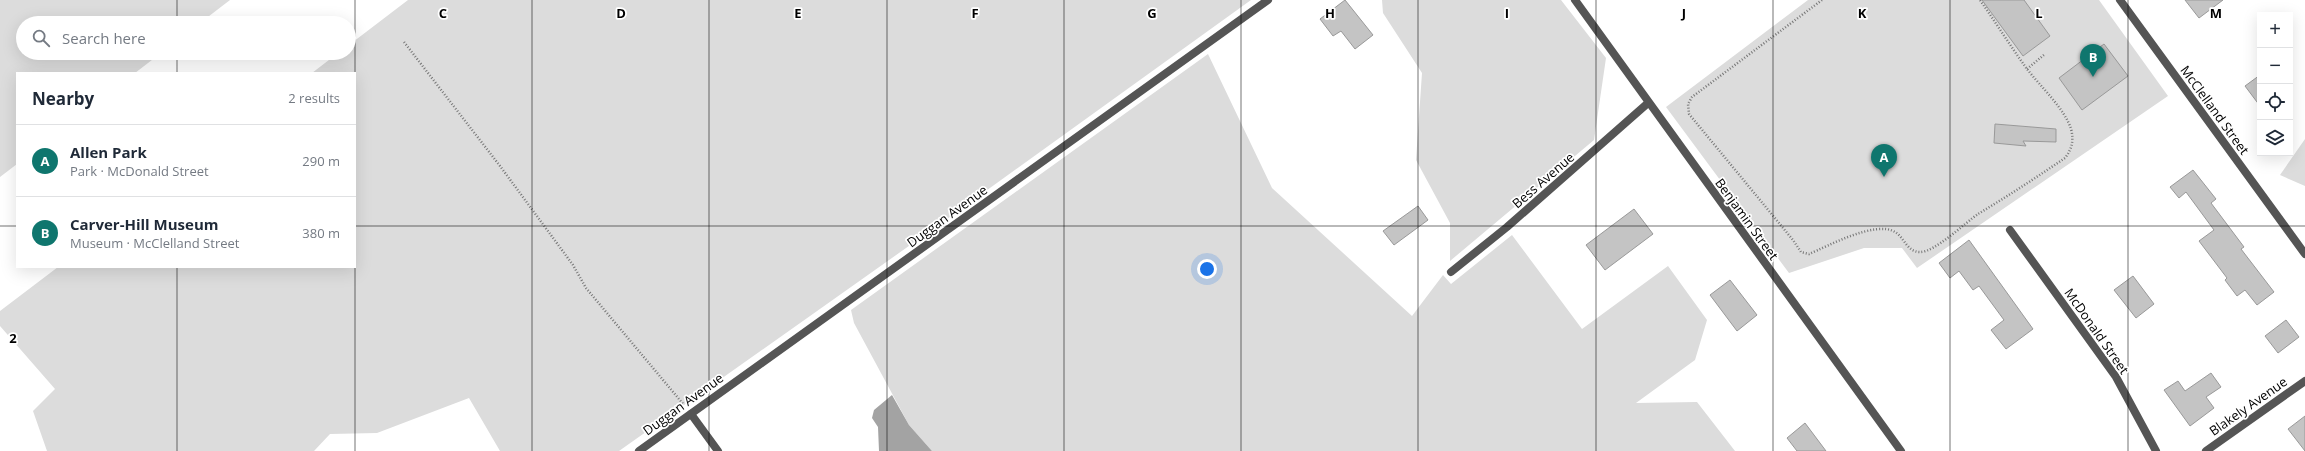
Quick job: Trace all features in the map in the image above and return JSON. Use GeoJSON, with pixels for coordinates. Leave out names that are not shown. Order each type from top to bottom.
{"type":"FeatureCollection","features":[{"type":"Feature","properties":{"kind":"street","name":"Duggan Avenue"},"geometry":{"type":"LineString","coordinates":[[639,451],[1268,0]]}},
{"type":"Feature","properties":{"kind":"street","name":"Benjamin Street"},"geometry":{"type":"LineString","coordinates":[[1575,0],[1901,451]]}},
{"type":"Feature","properties":{"kind":"street","name":"McClelland Street"},"geometry":{"type":"LineString","coordinates":[[2120,0],[2305,254]]}},
{"type":"Feature","properties":{"kind":"street","name":"Bess Avenue"},"geometry":{"type":"LineString","coordinates":[[1451,272],[1507,227],[1648,103]]}},
{"type":"Feature","properties":{"kind":"street","name":"McDonald Street"},"geometry":{"type":"LineString","coordinates":[[2010,230],[2116,377],[2156,451]]}},
{"type":"Feature","properties":{"kind":"street","name":"Blakely Avenue"},"geometry":{"type":"LineString","coordinates":[[2206,451],[2305,381]]}},
{"type":"Feature","properties":{"kind":"street"},"geometry":{"type":"LineString","coordinates":[[691,414],[718,451]]}},
{"type":"Feature","properties":{"kind":"path"},"geometry":{"type":"LineString","coordinates":[[1822,0],[1692,97],[1688,104],[1689,114],[1793,240],[1801,252],[1809,254],[1858,233],[1886,228],[1896,232],[1911,249],[1921,252],[1939,244],[1978,215],[2065,158],[2073,143],[2071,128],[2062,113],[2027,69],[1980,0]]}},
{"type":"Feature","properties":{"kind":"path"},"geometry":{"type":"LineString","coordinates":[[404,42],[505,172],[573,265],[586,288],[691,414]]}},
{"type":"Feature","properties":{"kind":"path"},"geometry":{"type":"LineString","coordinates":[[2027,69],[2045,54]]}},
{"type":"Feature","properties":{"kind":"shaded area"},"geometry":{"type":"Polygon","coordinates":[[[0,0],[230,0],[209,16],[16,16],[16,60],[152,60],[136,72],[16,72],[16,165],[0,177],[0,0]]]}},
{"type":"Feature","properties":{"kind":"shaded area"},"geometry":{"type":"Polygon","coordinates":[[[408,0],[1251,0],[940,224],[619,451],[500,451],[469,398],[377,433],[330,434],[314,451],[47,451],[33,411],[55,389],[0,326],[0,311],[57,268],[356,268],[356,72],[313,72],[329,60],[356,60],[356,40],[408,0]]]}},
{"type":"Feature","properties":{"kind":"shaded area"},"geometry":{"type":"Polygon","coordinates":[[[1382,0],[1561,0],[1606,58],[1594,140],[1450,261],[1450,223],[1416,160],[1422,73],[1383,13],[1382,0]]]}},
{"type":"Feature","properties":{"kind":"shaded area"},"geometry":{"type":"Polygon","coordinates":[[[1808,0],[2099,0],[2168,96],[1917,268],[1902,248],[1864,248],[1789,273],[1666,107],[1808,0]]]}},
{"type":"Feature","properties":{"kind":"shaded area"},"geometry":{"type":"Polygon","coordinates":[[[1208,54],[1272,188],[1412,316],[1443,275],[1451,284],[1512,235],[1582,329],[1668,266],[1707,320],[1695,360],[1636,403],[1697,402],[1735,451],[932,451],[909,425],[854,323],[851,310],[1208,54]]]}},
{"type":"Feature","properties":{"kind":"shaded area"},"geometry":{"type":"Polygon","coordinates":[[[2305,139],[2305,186],[2280,175],[2305,139]]]}},
{"type":"Feature","properties":{"kind":"shaded area"},"geometry":{"type":"Polygon","coordinates":[[[892,395],[909,425],[932,451],[879,451],[878,427],[872,418],[874,410],[892,395]]]}},
{"type":"Feature","properties":{"kind":"building"},"geometry":{"type":"Polygon","coordinates":[[[1345,0],[1373,35],[1355,49],[1341,31],[1333,36],[1320,19],[1345,0]]]}},
{"type":"Feature","properties":{"kind":"building"},"geometry":{"type":"Polygon","coordinates":[[[1982,0],[2024,0],[2050,36],[2023,56],[1982,0]]]}},
{"type":"Feature","properties":{"kind":"building"},"geometry":{"type":"Polygon","coordinates":[[[2185,0],[2223,0],[2199,18],[2185,0]]]}},
{"type":"Feature","properties":{"kind":"building"},"geometry":{"type":"Polygon","coordinates":[[[2104,44],[2128,76],[2082,110],[2059,78],[2104,44]]]}},
{"type":"Feature","properties":{"kind":"building"},"geometry":{"type":"Polygon","coordinates":[[[2257,77],[2257,102],[2245,86],[2257,77]]]}},
{"type":"Feature","properties":{"kind":"building"},"geometry":{"type":"Polygon","coordinates":[[[1995,124],[2056,129],[2056,142],[2023,141],[2026,146],[1994,143],[1995,124]]]}},
{"type":"Feature","properties":{"kind":"building"},"geometry":{"type":"Polygon","coordinates":[[[2193,170],[2216,199],[2211,203],[2244,247],[2241,249],[2274,292],[2257,305],[2245,290],[2237,296],[2225,280],[2227,278],[2199,241],[2214,230],[2186,192],[2179,198],[2170,187],[2193,170]]]}},
{"type":"Feature","properties":{"kind":"building"},"geometry":{"type":"Polygon","coordinates":[[[1418,206],[1428,220],[1394,245],[1383,231],[1418,206]]]}},
{"type":"Feature","properties":{"kind":"building"},"geometry":{"type":"Polygon","coordinates":[[[1634,209],[1653,234],[1605,270],[1586,245],[1634,209]]]}},
{"type":"Feature","properties":{"kind":"building"},"geometry":{"type":"Polygon","coordinates":[[[1969,240],[2033,329],[2006,349],[1991,330],[2004,320],[1979,286],[1973,290],[1959,271],[1950,278],[1939,263],[1969,240]]]}},
{"type":"Feature","properties":{"kind":"building"},"geometry":{"type":"Polygon","coordinates":[[[2133,276],[2154,304],[2136,318],[2114,290],[2133,276]]]}},
{"type":"Feature","properties":{"kind":"building"},"geometry":{"type":"Polygon","coordinates":[[[1730,280],[1757,315],[1737,331],[1710,295],[1730,280]]]}},
{"type":"Feature","properties":{"kind":"building"},"geometry":{"type":"Polygon","coordinates":[[[2286,320],[2299,337],[2278,353],[2265,336],[2286,320]]]}},
{"type":"Feature","properties":{"kind":"building"},"geometry":{"type":"Polygon","coordinates":[[[2211,373],[2221,387],[2206,397],[2214,408],[2190,426],[2164,390],[2178,381],[2185,391],[2211,373]]]}},
{"type":"Feature","properties":{"kind":"building"},"geometry":{"type":"Polygon","coordinates":[[[2305,416],[2305,451],[2288,429],[2305,416]]]}},
{"type":"Feature","properties":{"kind":"building"},"geometry":{"type":"Polygon","coordinates":[[[1805,423],[1826,451],[1797,451],[1787,438],[1805,423]]]}},
{"type":"Feature","properties":{"kind":"place","name":"Carver-Hill Museum"},"geometry":{"type":"Point","coordinates":[2093,77]}},
{"type":"Feature","properties":{"kind":"place","name":"Allen Park"},"geometry":{"type":"Point","coordinates":[1884,177]}}]}
